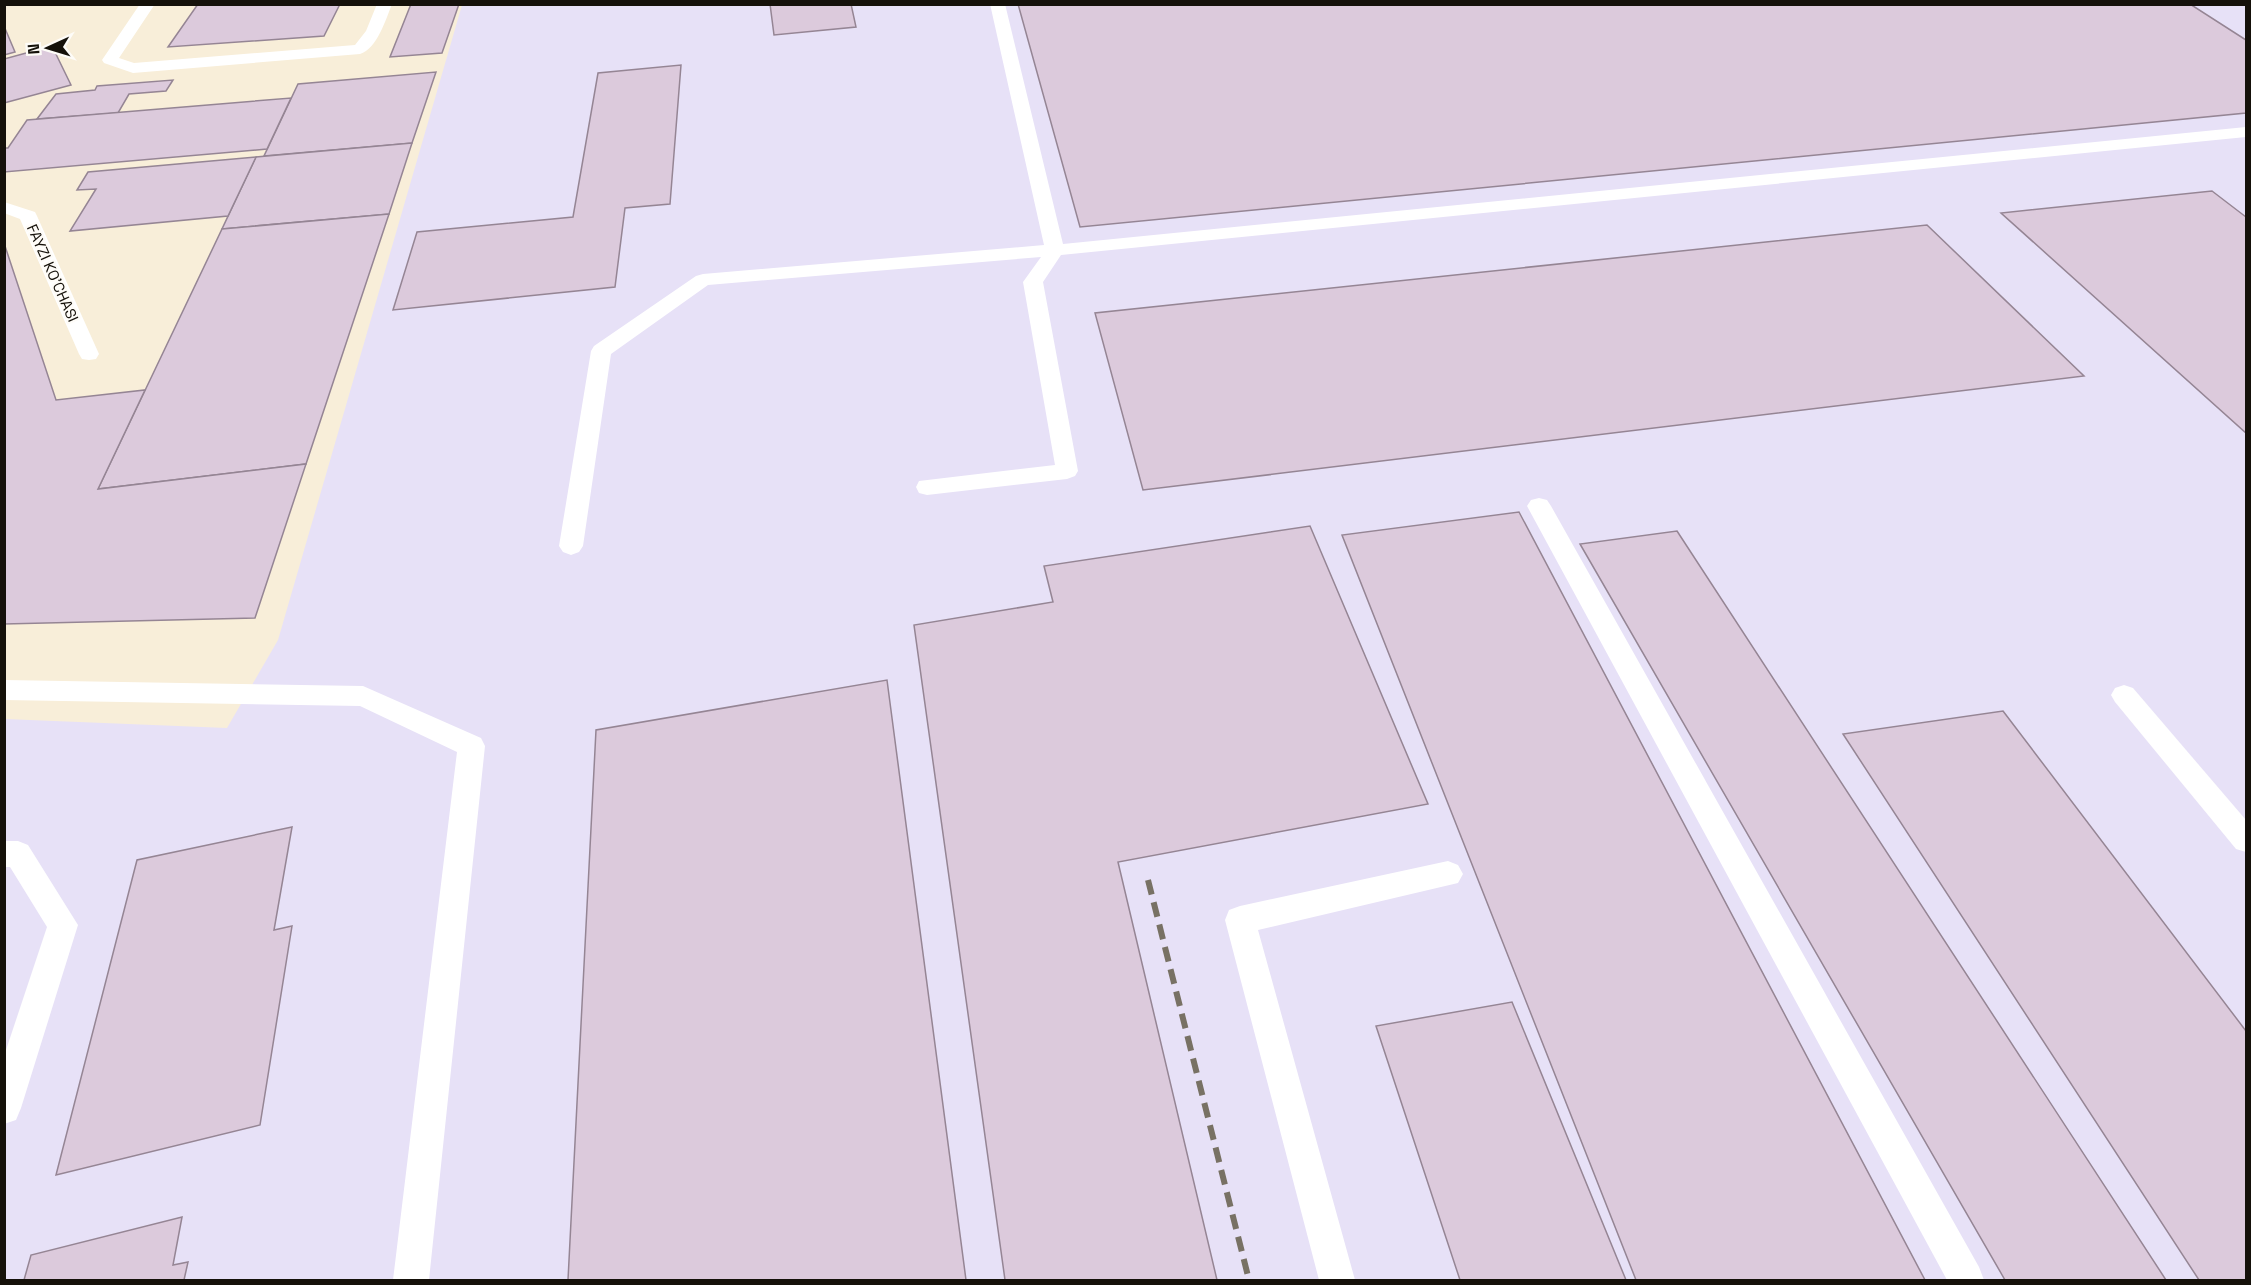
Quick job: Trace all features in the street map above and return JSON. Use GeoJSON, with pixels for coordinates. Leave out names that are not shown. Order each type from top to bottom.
{"type":"FeatureCollection","features":[{"type":"Feature","properties":{"kind":"lane"},"geometry":{"type":"LineString","coordinates":[[148,4],[110,60],[133,68],[360,49],[373,32],[385,4]]}},
{"type":"Feature","properties":{"kind":"lane"},"geometry":{"type":"LineString","coordinates":[[927,487],[1067,471],[1033,282],[1055,250],[997,4]]}},
{"type":"Feature","properties":{"kind":"lane"},"geometry":{"type":"LineString","coordinates":[[571,546],[602,351],[703,279],[1055,250],[2247,132]]}},
{"type":"Feature","properties":{"kind":"lane","name":"FAYZI KO'CHASI"},"geometry":{"type":"LineString","coordinates":[[4,207],[28,216],[89,354]]}},
{"type":"Feature","properties":{"kind":"lane"},"geometry":{"type":"LineString","coordinates":[[1539,506],[1966,1281]]}},
{"type":"Feature","properties":{"kind":"lane"},"geometry":{"type":"LineString","coordinates":[[4,690],[363,696],[471,746],[411,1281]]}},
{"type":"Feature","properties":{"kind":"lane"},"geometry":{"type":"LineString","coordinates":[[2124,695],[2247,840]]}},
{"type":"Feature","properties":{"kind":"lane"},"geometry":{"type":"LineString","coordinates":[[4,854],[18,854],[63,925],[4,1108]]}},
{"type":"Feature","properties":{"kind":"lane"},"geometry":{"type":"LineString","coordinates":[[1337,1281],[1240,920],[1448,874]]}},
{"type":"Feature","properties":{"kind":"shaded area"},"geometry":{"type":"Polygon","coordinates":[[[462,5],[2246,5],[2246,1280],[5,1280],[5,719],[227,728],[278,640],[462,5]]]}},
{"type":"Feature","properties":{"kind":"building"},"geometry":{"type":"Polygon","coordinates":[[[198,4],[340,4],[324,36],[168,47],[198,4]]]}},
{"type":"Feature","properties":{"kind":"building"},"geometry":{"type":"Polygon","coordinates":[[[411,4],[459,4],[442,53],[390,57],[411,4]]]}},
{"type":"Feature","properties":{"kind":"building"},"geometry":{"type":"Polygon","coordinates":[[[770,4],[851,4],[856,27],[774,35],[770,4]]]}},
{"type":"Feature","properties":{"kind":"building"},"geometry":{"type":"Polygon","coordinates":[[[1018,4],[2190,4],[2246,40],[2246,113],[1080,227],[1018,4]]]}},
{"type":"Feature","properties":{"kind":"building"},"geometry":{"type":"Polygon","coordinates":[[[4,26],[15,52],[4,55],[4,26]]]}},
{"type":"Feature","properties":{"kind":"building"},"geometry":{"type":"Polygon","coordinates":[[[52,46],[71,85],[4,103],[4,59],[52,46]]]}},
{"type":"Feature","properties":{"kind":"building"},"geometry":{"type":"Polygon","coordinates":[[[681,65],[670,204],[625,208],[615,287],[393,310],[417,232],[573,217],[598,73],[681,65]]]}},
{"type":"Feature","properties":{"kind":"building"},"geometry":{"type":"Polygon","coordinates":[[[436,72],[412,143],[264,156],[298,84],[436,72]]]}},
{"type":"Feature","properties":{"kind":"building"},"geometry":{"type":"Polygon","coordinates":[[[173,80],[166,91],[129,94],[118,113],[37,119],[56,94],[95,90],[97,86],[173,80]]]}},
{"type":"Feature","properties":{"kind":"building"},"geometry":{"type":"Polygon","coordinates":[[[291,98],[267,149],[4,172],[4,148],[8,148],[27,120],[291,98]]]}},
{"type":"Feature","properties":{"kind":"building"},"geometry":{"type":"Polygon","coordinates":[[[412,143],[389,214],[222,229],[256,157],[412,143]]]}},
{"type":"Feature","properties":{"kind":"building"},"geometry":{"type":"Polygon","coordinates":[[[256,157],[228,216],[70,231],[96,189],[77,190],[88,172],[256,157]]]}},
{"type":"Feature","properties":{"kind":"building"},"geometry":{"type":"Polygon","coordinates":[[[2212,191],[2246,217],[2246,433],[2001,213],[2212,191]]]}},
{"type":"Feature","properties":{"kind":"building"},"geometry":{"type":"Polygon","coordinates":[[[389,214],[306,464],[98,489],[222,229],[389,214]]]}},
{"type":"Feature","properties":{"kind":"building"},"geometry":{"type":"Polygon","coordinates":[[[1927,225],[2084,376],[1143,490],[1095,313],[1927,225]]]}},
{"type":"Feature","properties":{"kind":"building"},"geometry":{"type":"Polygon","coordinates":[[[4,243],[56,400],[145,390],[98,489],[306,464],[255,618],[4,624],[4,243]]]}},
{"type":"Feature","properties":{"kind":"building"},"geometry":{"type":"Polygon","coordinates":[[[1519,512],[1925,1280],[1636,1280],[1342,535],[1519,512]]]}},
{"type":"Feature","properties":{"kind":"building"},"geometry":{"type":"Polygon","coordinates":[[[1310,526],[1428,804],[1118,862],[1217,1280],[1005,1280],[914,625],[1053,602],[1044,566],[1310,526]]]}},
{"type":"Feature","properties":{"kind":"building"},"geometry":{"type":"Polygon","coordinates":[[[1677,531],[2166,1280],[2005,1280],[1580,544],[1677,531]]]}},
{"type":"Feature","properties":{"kind":"building"},"geometry":{"type":"Polygon","coordinates":[[[887,680],[966,1280],[568,1280],[596,730],[887,680]]]}},
{"type":"Feature","properties":{"kind":"building"},"geometry":{"type":"Polygon","coordinates":[[[2003,711],[2246,1031],[2246,1280],[2199,1280],[1843,734],[2003,711]]]}},
{"type":"Feature","properties":{"kind":"building"},"geometry":{"type":"Polygon","coordinates":[[[292,827],[274,930],[292,926],[260,1125],[56,1175],[137,860],[292,827]]]}},
{"type":"Feature","properties":{"kind":"building"},"geometry":{"type":"Polygon","coordinates":[[[1512,1002],[1626,1280],[1460,1280],[1376,1026],[1512,1002]]]}},
{"type":"Feature","properties":{"kind":"building"},"geometry":{"type":"Polygon","coordinates":[[[182,1217],[173,1265],[188,1262],[184,1280],[24,1280],[31,1255],[182,1217]]]}},
{"type":"Feature","properties":{"kind":"railway"},"geometry":{"type":"LineString","coordinates":[[1148,880],[1249,1280]]}}]}
